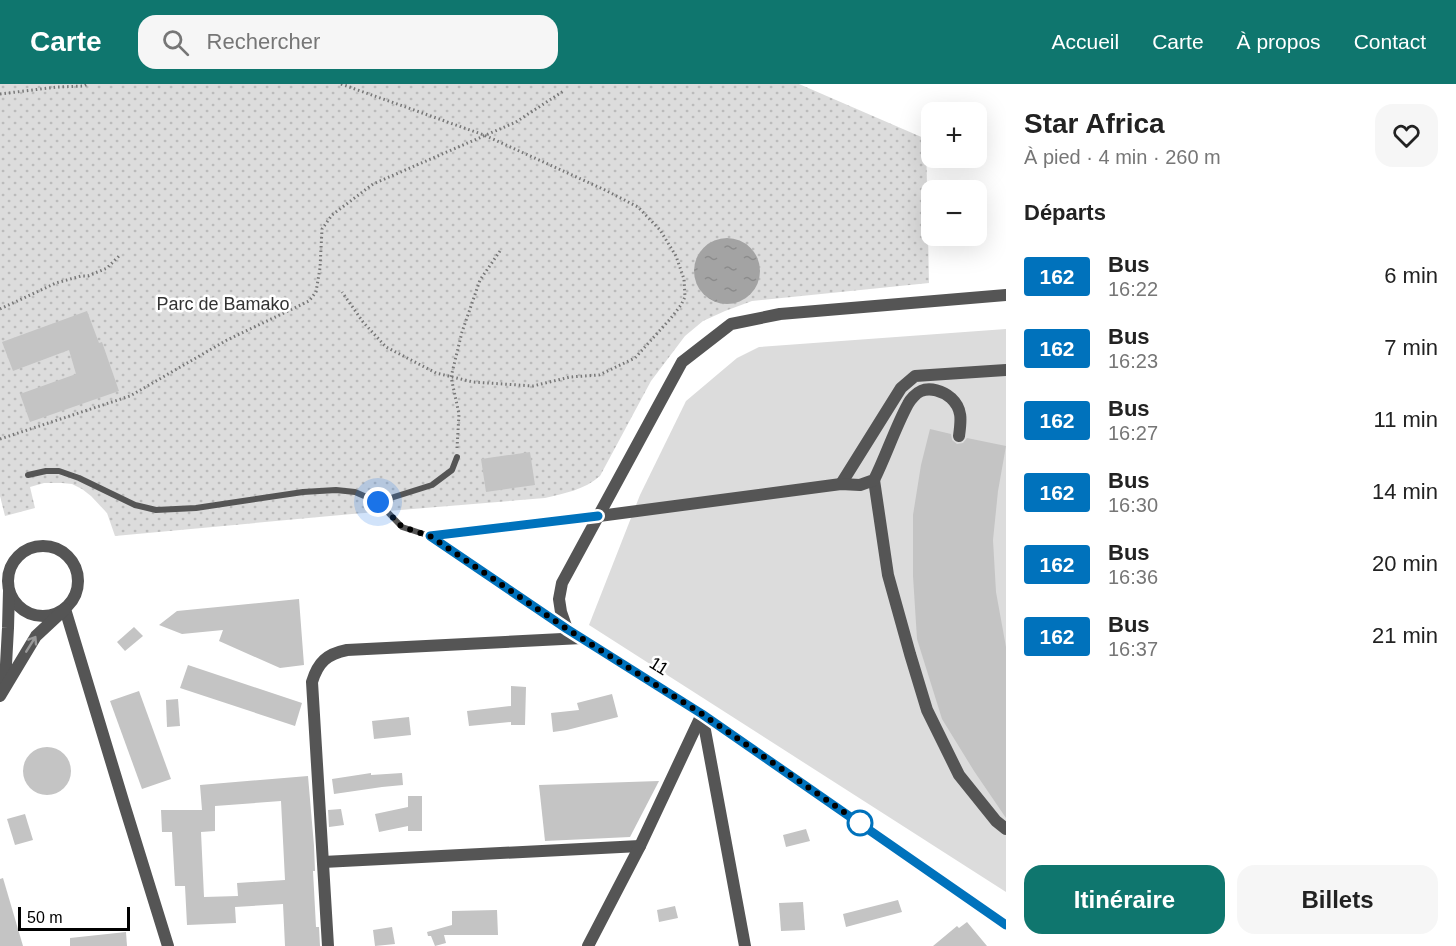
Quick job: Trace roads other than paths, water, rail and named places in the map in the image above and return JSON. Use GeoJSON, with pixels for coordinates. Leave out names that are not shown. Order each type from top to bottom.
{"type":"FeatureCollection","features":[{"type":"Feature","properties":{"kind":"street"},"geometry":{"type":"LineString","coordinates":[[567,629],[559,599],[562,583],[598,516],[682,362],[731,324],[780,314],[1006,295]]}},
{"type":"Feature","properties":{"kind":"street"},"geometry":{"type":"LineString","coordinates":[[841,484],[901,388],[915,376],[1006,370]]}},
{"type":"Feature","properties":{"kind":"street"},"geometry":{"type":"LineString","coordinates":[[959,436],[961,412],[955,402],[945,393],[932,390],[920,392],[909,402],[874,480],[888,575],[927,710],[959,775],[996,821],[1006,829]]}},
{"type":"Feature","properties":{"kind":"street"},"geometry":{"type":"LineString","coordinates":[[598,516],[841,484],[860,485],[874,480]]}},
{"type":"Feature","properties":{"kind":"street"},"geometry":{"type":"LineString","coordinates":[[41,545],[52,546],[62,550],[75,566],[78,586],[75,596],[71,603],[36,636],[2,691],[8,628],[9,570],[21,553],[41,545]]}},
{"type":"Feature","properties":{"kind":"street"},"geometry":{"type":"LineString","coordinates":[[9,591],[16,603],[26,612],[39,616],[52,615],[65,609]]}},
{"type":"Feature","properties":{"kind":"street"},"geometry":{"type":"LineString","coordinates":[[65,609],[168,946]]}},
{"type":"Feature","properties":{"kind":"street","name":"11"},"geometry":{"type":"LineString","coordinates":[[567,629],[702,714],[1006,925]]}},
{"type":"Feature","properties":{"kind":"street"},"geometry":{"type":"LineString","coordinates":[[328,946],[312,682],[316,669],[334,653],[347,650],[582,638]]}},
{"type":"Feature","properties":{"kind":"street"},"geometry":{"type":"LineString","coordinates":[[588,946],[640,846],[702,714]]}},
{"type":"Feature","properties":{"kind":"street"},"geometry":{"type":"LineString","coordinates":[[702,714],[745,946]]}},
{"type":"Feature","properties":{"kind":"street"},"geometry":{"type":"LineString","coordinates":[[323,862],[640,846]]}},
{"type":"Feature","properties":{"kind":"lane"},"geometry":{"type":"LineString","coordinates":[[378,502],[432,485],[452,470],[457,457]]}},
{"type":"Feature","properties":{"kind":"lane"},"geometry":{"type":"LineString","coordinates":[[28,475],[59,471],[135,505],[156,510],[196,508],[303,492],[336,490],[354,492],[378,502],[402,527],[430,536],[598,516]]}},
{"type":"Feature","properties":{"kind":"lane","name":"11"},"geometry":{"type":"LineString","coordinates":[[430,536],[567,629]]}},
{"type":"Feature","properties":{"kind":"water"},"geometry":{"type":"Polygon","coordinates":[[[727,238],[740,240],[755,253],[760,271],[758,284],[745,299],[727,304],[714,302],[699,289],[694,271],[696,258],[709,243],[727,238]]]}},
{"type":"Feature","properties":{"kind":"park label","name":"Parc de Bamako"},"geometry":{"type":"Point","coordinates":[223,304]}}]}
